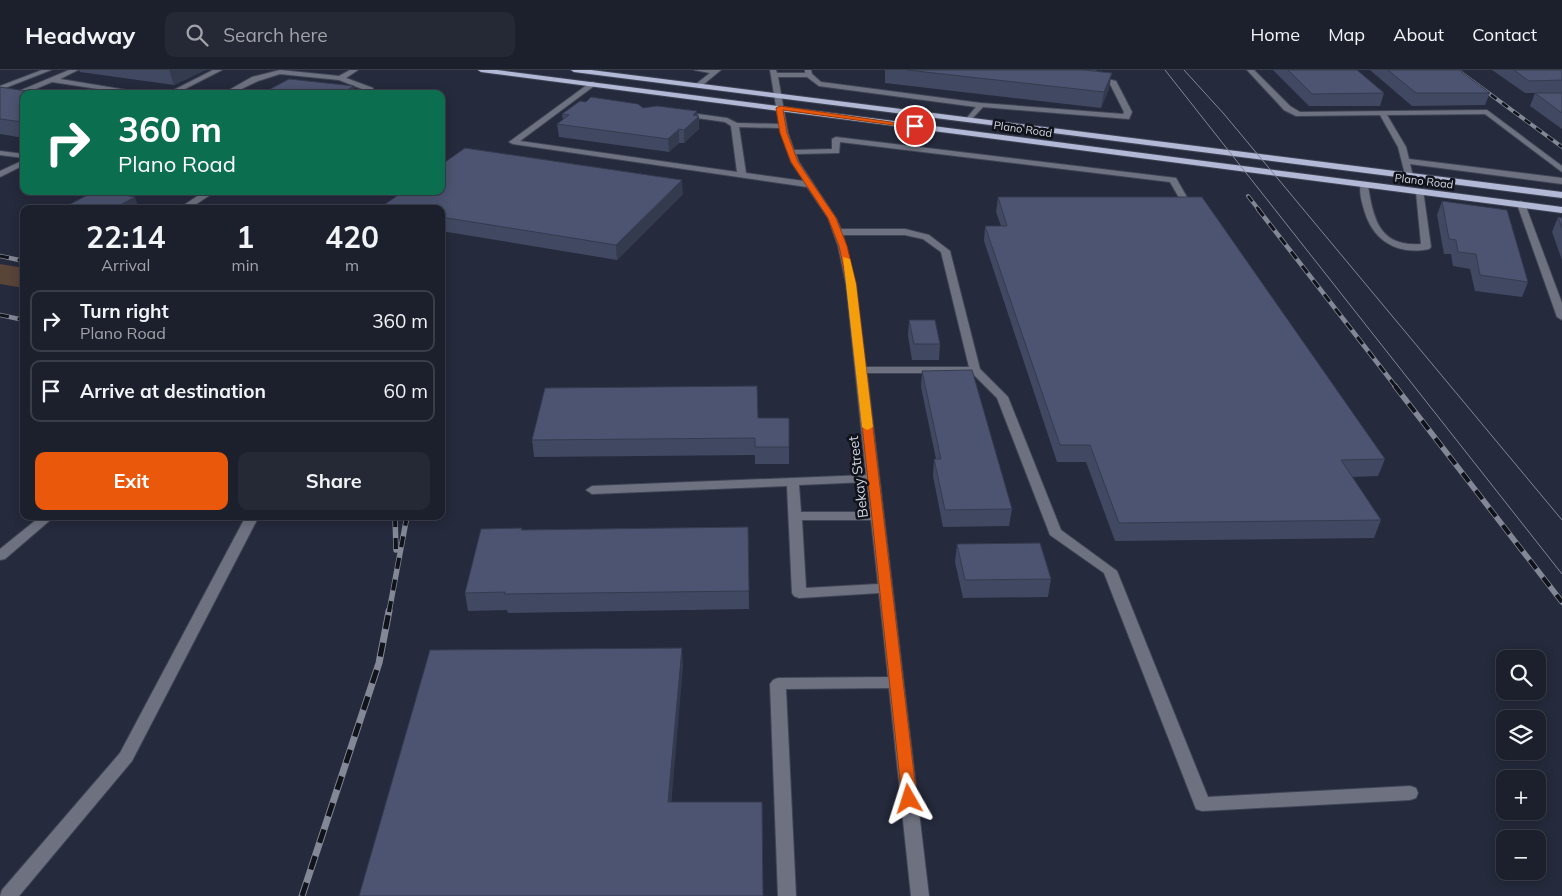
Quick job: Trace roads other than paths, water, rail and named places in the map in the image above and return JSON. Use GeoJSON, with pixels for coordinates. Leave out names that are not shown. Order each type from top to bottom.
{"type":"FeatureCollection","features":[{"type":"Feature","properties":{"kind":"main road","name":"Plano Road"},"geometry":{"type":"LineString","coordinates":[[481,70],[591,84],[969,120],[1562,195]]}},
{"type":"Feature","properties":{"kind":"main road","name":"Plano Road"},"geometry":{"type":"LineString","coordinates":[[575,70],[699,86],[778,102],[1364,185],[1562,210]]}},
{"type":"Feature","properties":{"kind":"street"},"geometry":{"type":"LineString","coordinates":[[0,88],[48,70]]}},
{"type":"Feature","properties":{"kind":"street"},"geometry":{"type":"LineString","coordinates":[[30,90],[75,70]]}},
{"type":"Feature","properties":{"kind":"street"},"geometry":{"type":"LineString","coordinates":[[177,90],[218,70]]}},
{"type":"Feature","properties":{"kind":"street"},"geometry":{"type":"LineString","coordinates":[[340,78],[355,70]]}},
{"type":"Feature","properties":{"kind":"street"},"geometry":{"type":"LineString","coordinates":[[697,70],[717,71]]}},
{"type":"Feature","properties":{"kind":"street"},"geometry":{"type":"LineString","coordinates":[[763,70],[773,72],[809,72],[820,84],[981,105],[1126,117],[1128,112],[1113,83],[1102,79],[1084,77]]}},
{"type":"Feature","properties":{"kind":"street"},"geometry":{"type":"LineString","coordinates":[[1250,70],[1287,108],[1299,114],[1487,112],[1562,170]]}},
{"type":"Feature","properties":{"kind":"street"},"geometry":{"type":"LineString","coordinates":[[699,86],[717,71]]}},
{"type":"Feature","properties":{"kind":"street"},"geometry":{"type":"LineString","coordinates":[[233,90],[255,79],[280,72],[340,78],[370,90]]}},
{"type":"Feature","properties":{"kind":"street","name":"Bekay Street"},"geometry":{"type":"LineString","coordinates":[[773,72],[782,126],[791,152],[795,162],[832,218],[838,232],[851,284],[920,896]]}},
{"type":"Feature","properties":{"kind":"street"},"geometry":{"type":"LineString","coordinates":[[52,80],[121,90]]}},
{"type":"Feature","properties":{"kind":"street"},"geometry":{"type":"LineString","coordinates":[[591,84],[513,142],[811,186]]}},
{"type":"Feature","properties":{"kind":"street"},"geometry":{"type":"LineString","coordinates":[[0,102],[20,94]]}},
{"type":"Feature","properties":{"kind":"street"},"geometry":{"type":"LineString","coordinates":[[568,100],[578,102]]}},
{"type":"Feature","properties":{"kind":"street"},"geometry":{"type":"LineString","coordinates":[[969,120],[981,105]]}},
{"type":"Feature","properties":{"kind":"street"},"geometry":{"type":"LineString","coordinates":[[671,113],[728,120],[735,125],[782,126]]}},
{"type":"Feature","properties":{"kind":"street"},"geometry":{"type":"LineString","coordinates":[[1382,113],[1402,147],[1409,176]]}},
{"type":"Feature","properties":{"kind":"street"},"geometry":{"type":"LineString","coordinates":[[735,125],[742,175]]}},
{"type":"Feature","properties":{"kind":"street"},"geometry":{"type":"LineString","coordinates":[[791,152],[836,151],[836,139],[1173,180],[1184,199]]}},
{"type":"Feature","properties":{"kind":"street"},"geometry":{"type":"LineString","coordinates":[[0,153],[20,156]]}},
{"type":"Feature","properties":{"kind":"street"},"geometry":{"type":"LineString","coordinates":[[1406,161],[1562,181]]}},
{"type":"Feature","properties":{"kind":"street"},"geometry":{"type":"LineString","coordinates":[[0,174],[20,164]]}},
{"type":"Feature","properties":{"kind":"street"},"geometry":{"type":"LineString","coordinates":[[1364,185],[1366,204],[1375,230],[1399,247],[1426,247],[1420,192]]}},
{"type":"Feature","properties":{"kind":"street"},"geometry":{"type":"LineString","coordinates":[[83,205],[100,196],[94,195]]}},
{"type":"Feature","properties":{"kind":"street"},"geometry":{"type":"LineString","coordinates":[[189,205],[205,195]]}},
{"type":"Feature","properties":{"kind":"street"},"geometry":{"type":"LineString","coordinates":[[1521,204],[1562,317]]}},
{"type":"Feature","properties":{"kind":"street"},"geometry":{"type":"LineString","coordinates":[[838,232],[905,232],[926,237],[944,252],[975,370],[1002,397],[1056,532],[1110,571],[1202,804],[1410,793]]}},
{"type":"Feature","properties":{"kind":"street"},"geometry":{"type":"LineString","coordinates":[[861,370],[975,370]]}},
{"type":"Feature","properties":{"kind":"street"},"geometry":{"type":"LineString","coordinates":[[592,490],[873,478]]}},
{"type":"Feature","properties":{"kind":"street"},"geometry":{"type":"LineString","coordinates":[[793,482],[799,593],[886,588]]}},
{"type":"Feature","properties":{"kind":"street"},"geometry":{"type":"LineString","coordinates":[[795,516],[878,516]]}},
{"type":"Feature","properties":{"kind":"street"},"geometry":{"type":"LineString","coordinates":[[0,556],[44,520]]}},
{"type":"Feature","properties":{"kind":"street"},"geometry":{"type":"LineString","coordinates":[[8,896],[126,757],[251,520]]}},
{"type":"Feature","properties":{"kind":"street"},"geometry":{"type":"LineString","coordinates":[[787,896],[778,684],[896,682]]}},
{"type":"Feature","properties":{"kind":"tram line"},"geometry":{"type":"LineString","coordinates":[[1165,70],[1562,574]]}},
{"type":"Feature","properties":{"kind":"tram line"},"geometry":{"type":"LineString","coordinates":[[1184,70],[1224,114],[1562,520]]}},
{"type":"Feature","properties":{"kind":"railway"},"geometry":{"type":"LineString","coordinates":[[1457,70],[1562,147]]}},
{"type":"Feature","properties":{"kind":"railway"},"geometry":{"type":"LineString","coordinates":[[1248,196],[1259,210]]}},
{"type":"Feature","properties":{"kind":"railway"},"geometry":{"type":"LineString","coordinates":[[1258,209],[1396,387]]}},
{"type":"Feature","properties":{"kind":"railway"},"geometry":{"type":"LineString","coordinates":[[0,256],[20,260]]}},
{"type":"Feature","properties":{"kind":"railway"},"geometry":{"type":"LineString","coordinates":[[0,315],[20,319]]}},
{"type":"Feature","properties":{"kind":"railway"},"geometry":{"type":"LineString","coordinates":[[1395,386],[1562,602]]}},
{"type":"Feature","properties":{"kind":"railway"},"geometry":{"type":"LineString","coordinates":[[395,520],[396,550]]}},
{"type":"Feature","properties":{"kind":"railway"},"geometry":{"type":"LineString","coordinates":[[389,612],[406,520]]}},
{"type":"Feature","properties":{"kind":"railway"},"geometry":{"type":"LineString","coordinates":[[302,896],[379,663],[389,611]]}}]}
